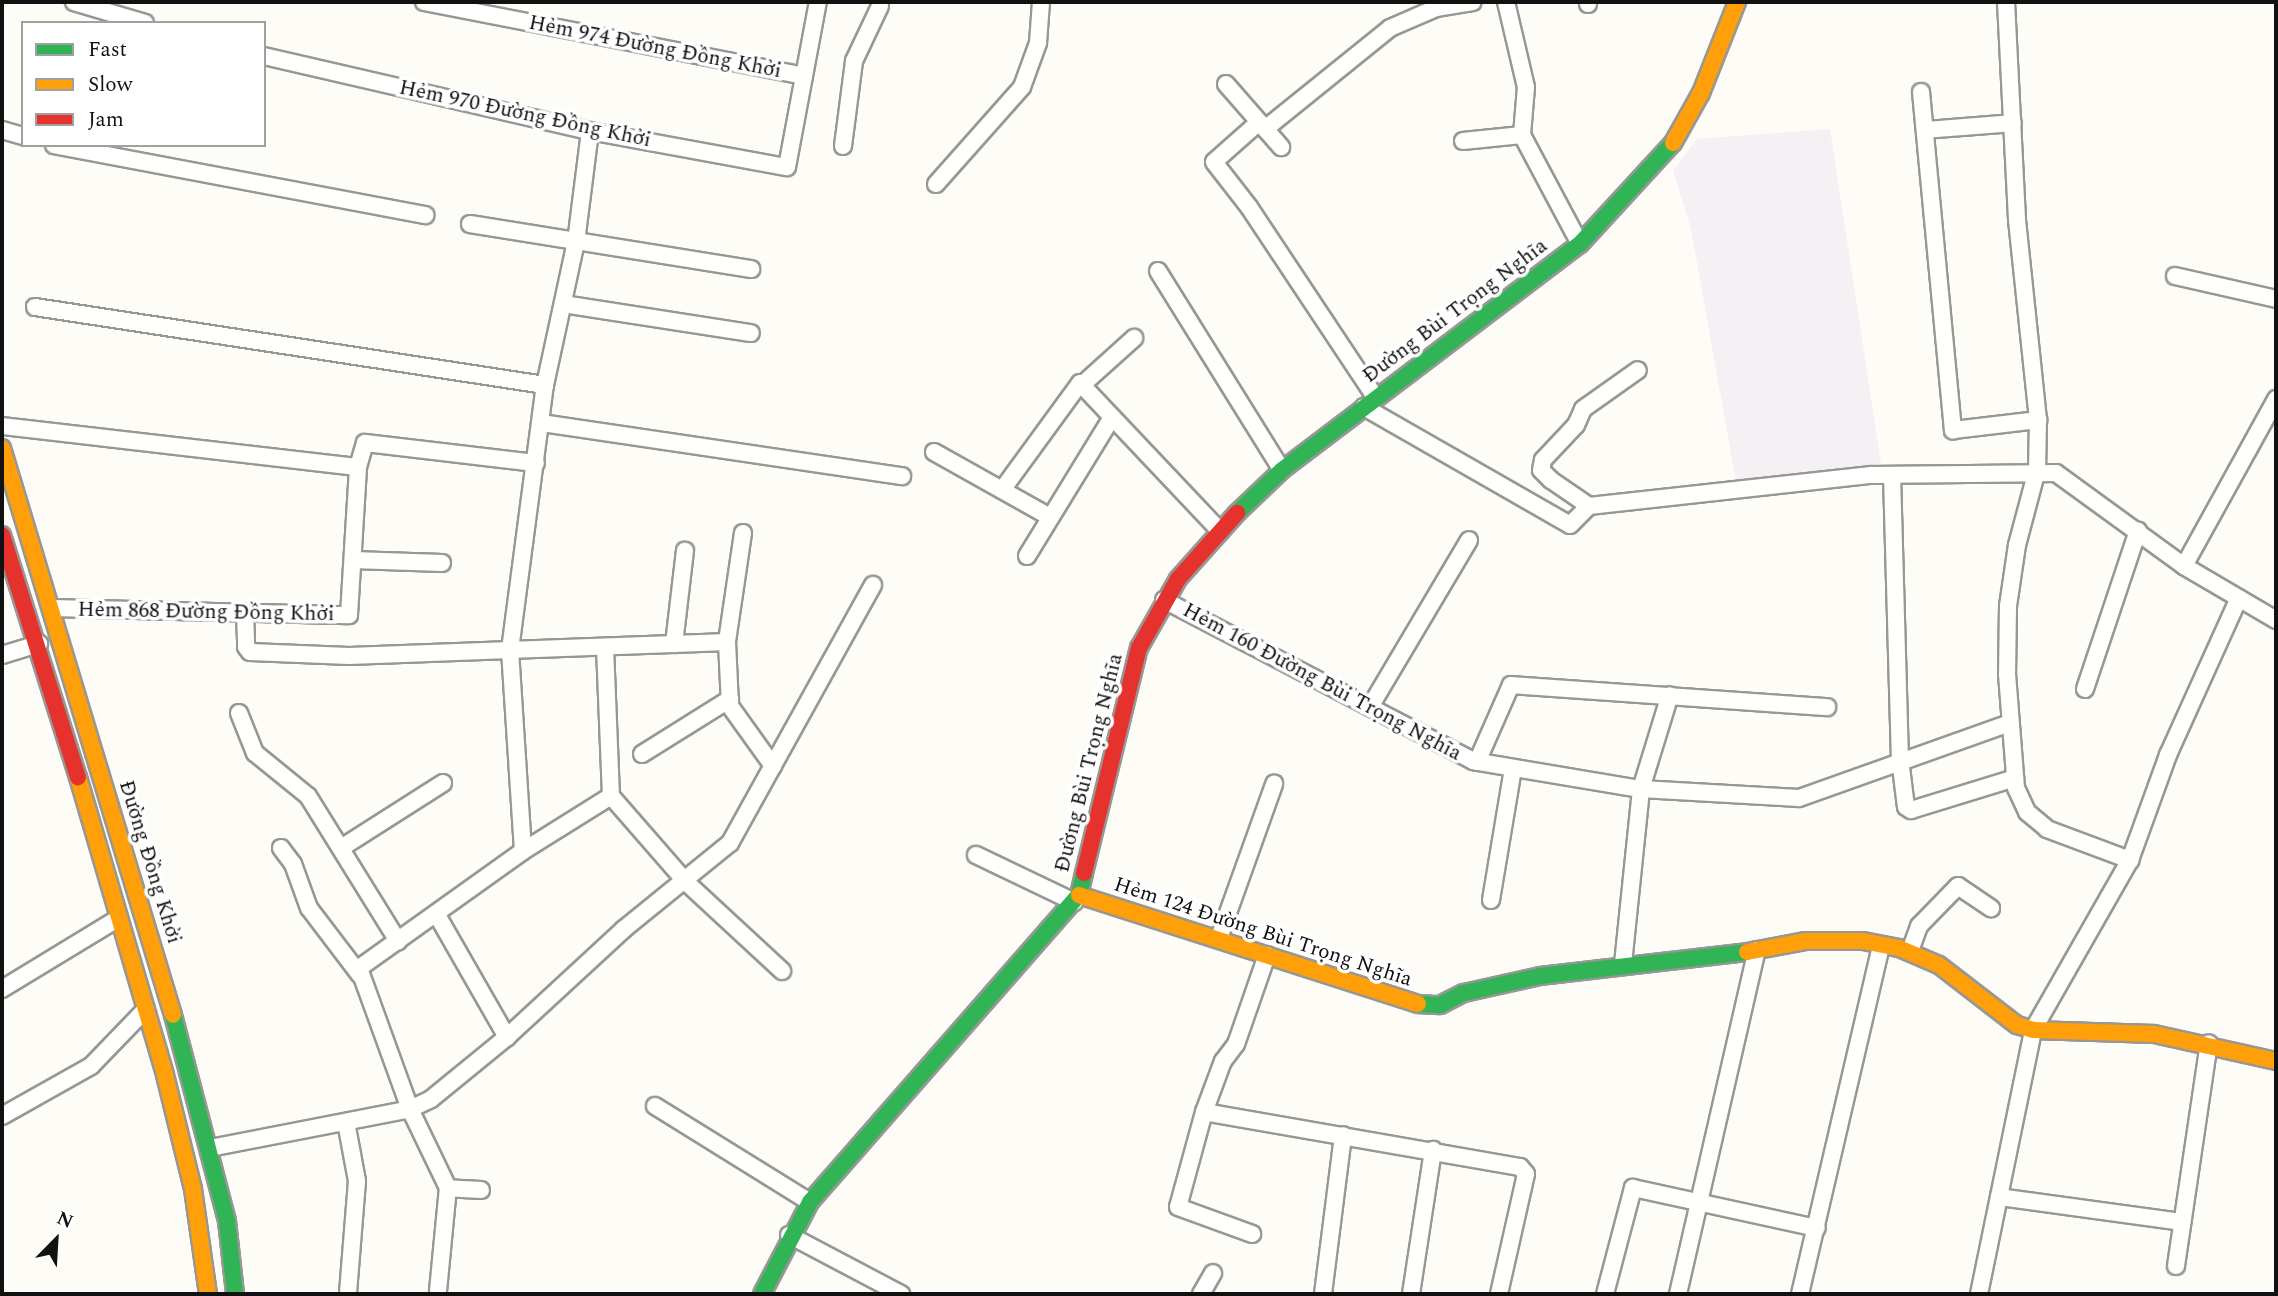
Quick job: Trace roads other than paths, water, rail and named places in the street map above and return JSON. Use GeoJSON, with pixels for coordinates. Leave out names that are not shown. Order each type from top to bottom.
{"type":"FeatureCollection","features":[{"type":"Feature","properties":{"kind":"street"},"geometry":{"type":"LineString","coordinates":[[74,2],[138,21]]}},
{"type":"Feature","properties":{"kind":"street","name":"Hẻm 974 Đường Đồng Khởi"},"geometry":{"type":"LineString","coordinates":[[424,2],[804,76]]}},
{"type":"Feature","properties":{"kind":"street"},"geometry":{"type":"LineString","coordinates":[[804,76],[818,2]]}},
{"type":"Feature","properties":{"kind":"street"},"geometry":{"type":"LineString","coordinates":[[936,184],[1022,87],[1038,43],[1041,2]]}},
{"type":"Feature","properties":{"kind":"street"},"geometry":{"type":"LineString","coordinates":[[1473,2],[1436,8],[1390,27],[1214,162],[1249,207],[1370,402],[1566,525],[1589,506],[1892,475],[2037,470],[2056,472],[2081,486],[2184,566],[2276,620]]}},
{"type":"Feature","properties":{"kind":"street"},"geometry":{"type":"LineString","coordinates":[[1506,2],[1526,87],[1522,135],[1580,244]]}},
{"type":"Feature","properties":{"kind":"street","name":"Đường Bùi Trọng Nghĩa"},"geometry":{"type":"LineString","coordinates":[[762,1294],[789,1235],[810,1202],[1076,899],[1139,648],[1164,600],[1219,530],[1282,470],[1580,244],[1671,147],[1701,93],[1737,2]]}},
{"type":"Feature","properties":{"kind":"street"},"geometry":{"type":"LineString","coordinates":[[2006,2],[2017,220],[2038,420],[2037,470],[2017,545],[2008,606],[2010,723],[2015,778],[2027,812],[2047,829],[2130,860]]}},
{"type":"Feature","properties":{"kind":"street"},"geometry":{"type":"LineString","coordinates":[[843,146],[854,61],[877,3]]}},
{"type":"Feature","properties":{"kind":"street","name":"Hẻm 970 Đường Đồng Khởi"},"geometry":{"type":"LineString","coordinates":[[266,56],[590,131],[787,167],[804,76]]}},
{"type":"Feature","properties":{"kind":"street"},"geometry":{"type":"LineString","coordinates":[[1226,84],[1281,147]]}},
{"type":"Feature","properties":{"kind":"street"},"geometry":{"type":"LineString","coordinates":[[1921,92],[1953,430],[2038,420]]}},
{"type":"Feature","properties":{"kind":"street"},"geometry":{"type":"LineString","coordinates":[[1924,130],[2013,123]]}},
{"type":"Feature","properties":{"kind":"street"},"geometry":{"type":"LineString","coordinates":[[2,130],[21,135]]}},
{"type":"Feature","properties":{"kind":"street"},"geometry":{"type":"LineString","coordinates":[[523,851],[510,650],[545,385],[576,242],[590,131]]}},
{"type":"Feature","properties":{"kind":"street"},"geometry":{"type":"LineString","coordinates":[[1463,141],[1522,135]]}},
{"type":"Feature","properties":{"kind":"street"},"geometry":{"type":"LineString","coordinates":[[65,147],[425,215]]}},
{"type":"Feature","properties":{"kind":"street"},"geometry":{"type":"LineString","coordinates":[[470,224],[751,269]]}},
{"type":"Feature","properties":{"kind":"street"},"geometry":{"type":"LineString","coordinates":[[1158,271],[1282,470]]}},
{"type":"Feature","properties":{"kind":"street"},"geometry":{"type":"LineString","coordinates":[[2175,276],[2276,299]]}},
{"type":"Feature","properties":{"kind":"street"},"geometry":{"type":"LineString","coordinates":[[563,304],[751,333]]}},
{"type":"Feature","properties":{"kind":"street"},"geometry":{"type":"LineString","coordinates":[[35,307],[545,385]]}},
{"type":"Feature","properties":{"kind":"street"},"geometry":{"type":"LineString","coordinates":[[1083,384],[1134,338]]}},
{"type":"Feature","properties":{"kind":"street"},"geometry":{"type":"LineString","coordinates":[[1589,506],[1551,480],[1541,470],[1542,460],[1576,425],[1583,409],[1638,370]]}},
{"type":"Feature","properties":{"kind":"street"},"geometry":{"type":"LineString","coordinates":[[1002,490],[1077,383],[1083,384],[1111,419],[1219,530]]}},
{"type":"Feature","properties":{"kind":"street"},"geometry":{"type":"LineString","coordinates":[[2184,566],[2275,404]]}},
{"type":"Feature","properties":{"kind":"street"},"geometry":{"type":"LineString","coordinates":[[1027,556],[1111,419]]}},
{"type":"Feature","properties":{"kind":"street"},"geometry":{"type":"LineString","coordinates":[[542,423],[902,477]]}},
{"type":"Feature","properties":{"kind":"street"},"geometry":{"type":"LineString","coordinates":[[2,426],[358,467],[360,451],[374,441],[536,463]]}},
{"type":"Feature","properties":{"kind":"street","name":"Đường Đồng Khởi"},"geometry":{"type":"LineString","coordinates":[[2,448],[62,639],[210,1148],[227,1221],[235,1294]]}},
{"type":"Feature","properties":{"kind":"street"},"geometry":{"type":"LineString","coordinates":[[934,452],[1051,517]]}},
{"type":"Feature","properties":{"kind":"street","name":"Hẻm 868 Đường Đồng Khởi"},"geometry":{"type":"LineString","coordinates":[[52,608],[349,615],[358,467]]}},
{"type":"Feature","properties":{"kind":"street"},"geometry":{"type":"LineString","coordinates":[[1892,475],[1900,759],[1906,807],[1911,810],[2015,778]]}},
{"type":"Feature","properties":{"kind":"street"},"geometry":{"type":"LineString","coordinates":[[2085,690],[2138,531]]}},
{"type":"Feature","properties":{"kind":"street"},"geometry":{"type":"LineString","coordinates":[[743,533],[727,642],[730,699],[774,766]]}},
{"type":"Feature","properties":{"kind":"street"},"geometry":{"type":"LineString","coordinates":[[2,534],[39,644],[146,1009],[193,1189],[208,1294]]}},
{"type":"Feature","properties":{"kind":"street"},"geometry":{"type":"LineString","coordinates":[[1370,707],[1469,540]]}},
{"type":"Feature","properties":{"kind":"street"},"geometry":{"type":"LineString","coordinates":[[674,644],[685,551]]}},
{"type":"Feature","properties":{"kind":"street"},"geometry":{"type":"LineString","coordinates":[[353,560],[442,563]]}},
{"type":"Feature","properties":{"kind":"street"},"geometry":{"type":"LineString","coordinates":[[210,1148],[410,1109],[430,1099],[507,1037],[624,929],[686,882],[730,843],[873,585]]}},
{"type":"Feature","properties":{"kind":"street"},"geometry":{"type":"LineString","coordinates":[[1979,1294],[2033,1030],[2130,860],[2168,755],[2239,597]]}},
{"type":"Feature","properties":{"kind":"street","name":"Hẻm 160 Đường Bùi Trọng Nghĩa"},"geometry":{"type":"LineString","coordinates":[[1164,600],[1477,762],[1641,789],[1799,798],[1900,759],[2010,723]]}},
{"type":"Feature","properties":{"kind":"street"},"geometry":{"type":"LineString","coordinates":[[245,612],[246,648],[250,652],[349,656],[727,642]]}},
{"type":"Feature","properties":{"kind":"street"},"geometry":{"type":"LineString","coordinates":[[2,655],[62,639]]}},
{"type":"Feature","properties":{"kind":"street"},"geometry":{"type":"LineString","coordinates":[[606,647],[611,796],[686,882],[782,971]]}},
{"type":"Feature","properties":{"kind":"street"},"geometry":{"type":"LineString","coordinates":[[1477,762],[1511,685],[1827,707]]}},
{"type":"Feature","properties":{"kind":"street"},"geometry":{"type":"LineString","coordinates":[[1623,964],[1641,789],[1670,695]]}},
{"type":"Feature","properties":{"kind":"street"},"geometry":{"type":"LineString","coordinates":[[642,754],[730,699]]}},
{"type":"Feature","properties":{"kind":"street"},"geometry":{"type":"LineString","coordinates":[[239,713],[255,753],[308,796],[398,941]]}},
{"type":"Feature","properties":{"kind":"street"},"geometry":{"type":"LineString","coordinates":[[1491,900],[1513,768]]}},
{"type":"Feature","properties":{"kind":"street"},"geometry":{"type":"LineString","coordinates":[[341,848],[443,783]]}},
{"type":"Feature","properties":{"kind":"street"},"geometry":{"type":"LineString","coordinates":[[1219,938],[1274,784]]}},
{"type":"Feature","properties":{"kind":"street"},"geometry":{"type":"LineString","coordinates":[[360,975],[363,962],[437,915],[523,851],[611,796]]}},
{"type":"Feature","properties":{"kind":"street"},"geometry":{"type":"LineString","coordinates":[[281,848],[293,864],[309,908],[360,975],[410,1109],[448,1188],[438,1291]]}},
{"type":"Feature","properties":{"kind":"street"},"geometry":{"type":"LineString","coordinates":[[976,855],[1076,899]]}},
{"type":"Feature","properties":{"kind":"street"},"geometry":{"type":"LineString","coordinates":[[1910,951],[1919,926],[1958,886],[1991,908]]}},
{"type":"Feature","properties":{"kind":"street","name":"Hẻm 124 Đường Bùi Trọng Nghĩa"},"geometry":{"type":"LineString","coordinates":[[1076,899],[1219,938],[1422,1005],[1440,1005],[1464,993],[1541,976],[1623,964],[1757,950],[1805,941],[1881,945],[1910,951],[1939,965],[2017,1025],[2033,1030]]}},
{"type":"Feature","properties":{"kind":"street"},"geometry":{"type":"LineString","coordinates":[[437,915],[507,1037]]}},
{"type":"Feature","properties":{"kind":"street"},"geometry":{"type":"LineString","coordinates":[[2,989],[118,918]]}},
{"type":"Feature","properties":{"kind":"street"},"geometry":{"type":"LineString","coordinates":[[1800,1294],[1881,945]]}},
{"type":"Feature","properties":{"kind":"street"},"geometry":{"type":"LineString","coordinates":[[1678,1294],[1757,950]]}},
{"type":"Feature","properties":{"kind":"street"},"geometry":{"type":"LineString","coordinates":[[1252,1234],[1178,1205],[1204,1112],[1223,1061],[1236,1044],[1267,955]]}},
{"type":"Feature","properties":{"kind":"street"},"geometry":{"type":"LineString","coordinates":[[2,1116],[90,1066],[146,1009]]}},
{"type":"Feature","properties":{"kind":"street"},"geometry":{"type":"LineString","coordinates":[[2033,1030],[2154,1034],[2209,1043],[2276,1061]]}},
{"type":"Feature","properties":{"kind":"street"},"geometry":{"type":"LineString","coordinates":[[2176,1266],[2209,1043]]}},
{"type":"Feature","properties":{"kind":"street"},"geometry":{"type":"LineString","coordinates":[[655,1105],[810,1202]]}},
{"type":"Feature","properties":{"kind":"street"},"geometry":{"type":"LineString","coordinates":[[1204,1112],[1433,1150],[1525,1171],[1499,1294]]}},
{"type":"Feature","properties":{"kind":"street"},"geometry":{"type":"LineString","coordinates":[[346,1122],[357,1181],[348,1294]]}},
{"type":"Feature","properties":{"kind":"street"},"geometry":{"type":"LineString","coordinates":[[1323,1294],[1343,1135]]}},
{"type":"Feature","properties":{"kind":"street"},"geometry":{"type":"LineString","coordinates":[[1411,1294],[1433,1150]]}},
{"type":"Feature","properties":{"kind":"street"},"geometry":{"type":"LineString","coordinates":[[448,1188],[481,1191]]}},
{"type":"Feature","properties":{"kind":"street"},"geometry":{"type":"LineString","coordinates":[[1605,1294],[1630,1189],[1816,1228]]}},
{"type":"Feature","properties":{"kind":"street"},"geometry":{"type":"LineString","coordinates":[[1999,1197],[2182,1222]]}},
{"type":"Feature","properties":{"kind":"street"},"geometry":{"type":"LineString","coordinates":[[789,1235],[901,1294]]}},
{"type":"Feature","properties":{"kind":"street"},"geometry":{"type":"LineString","coordinates":[[1201,1294],[1213,1273]]}}]}
